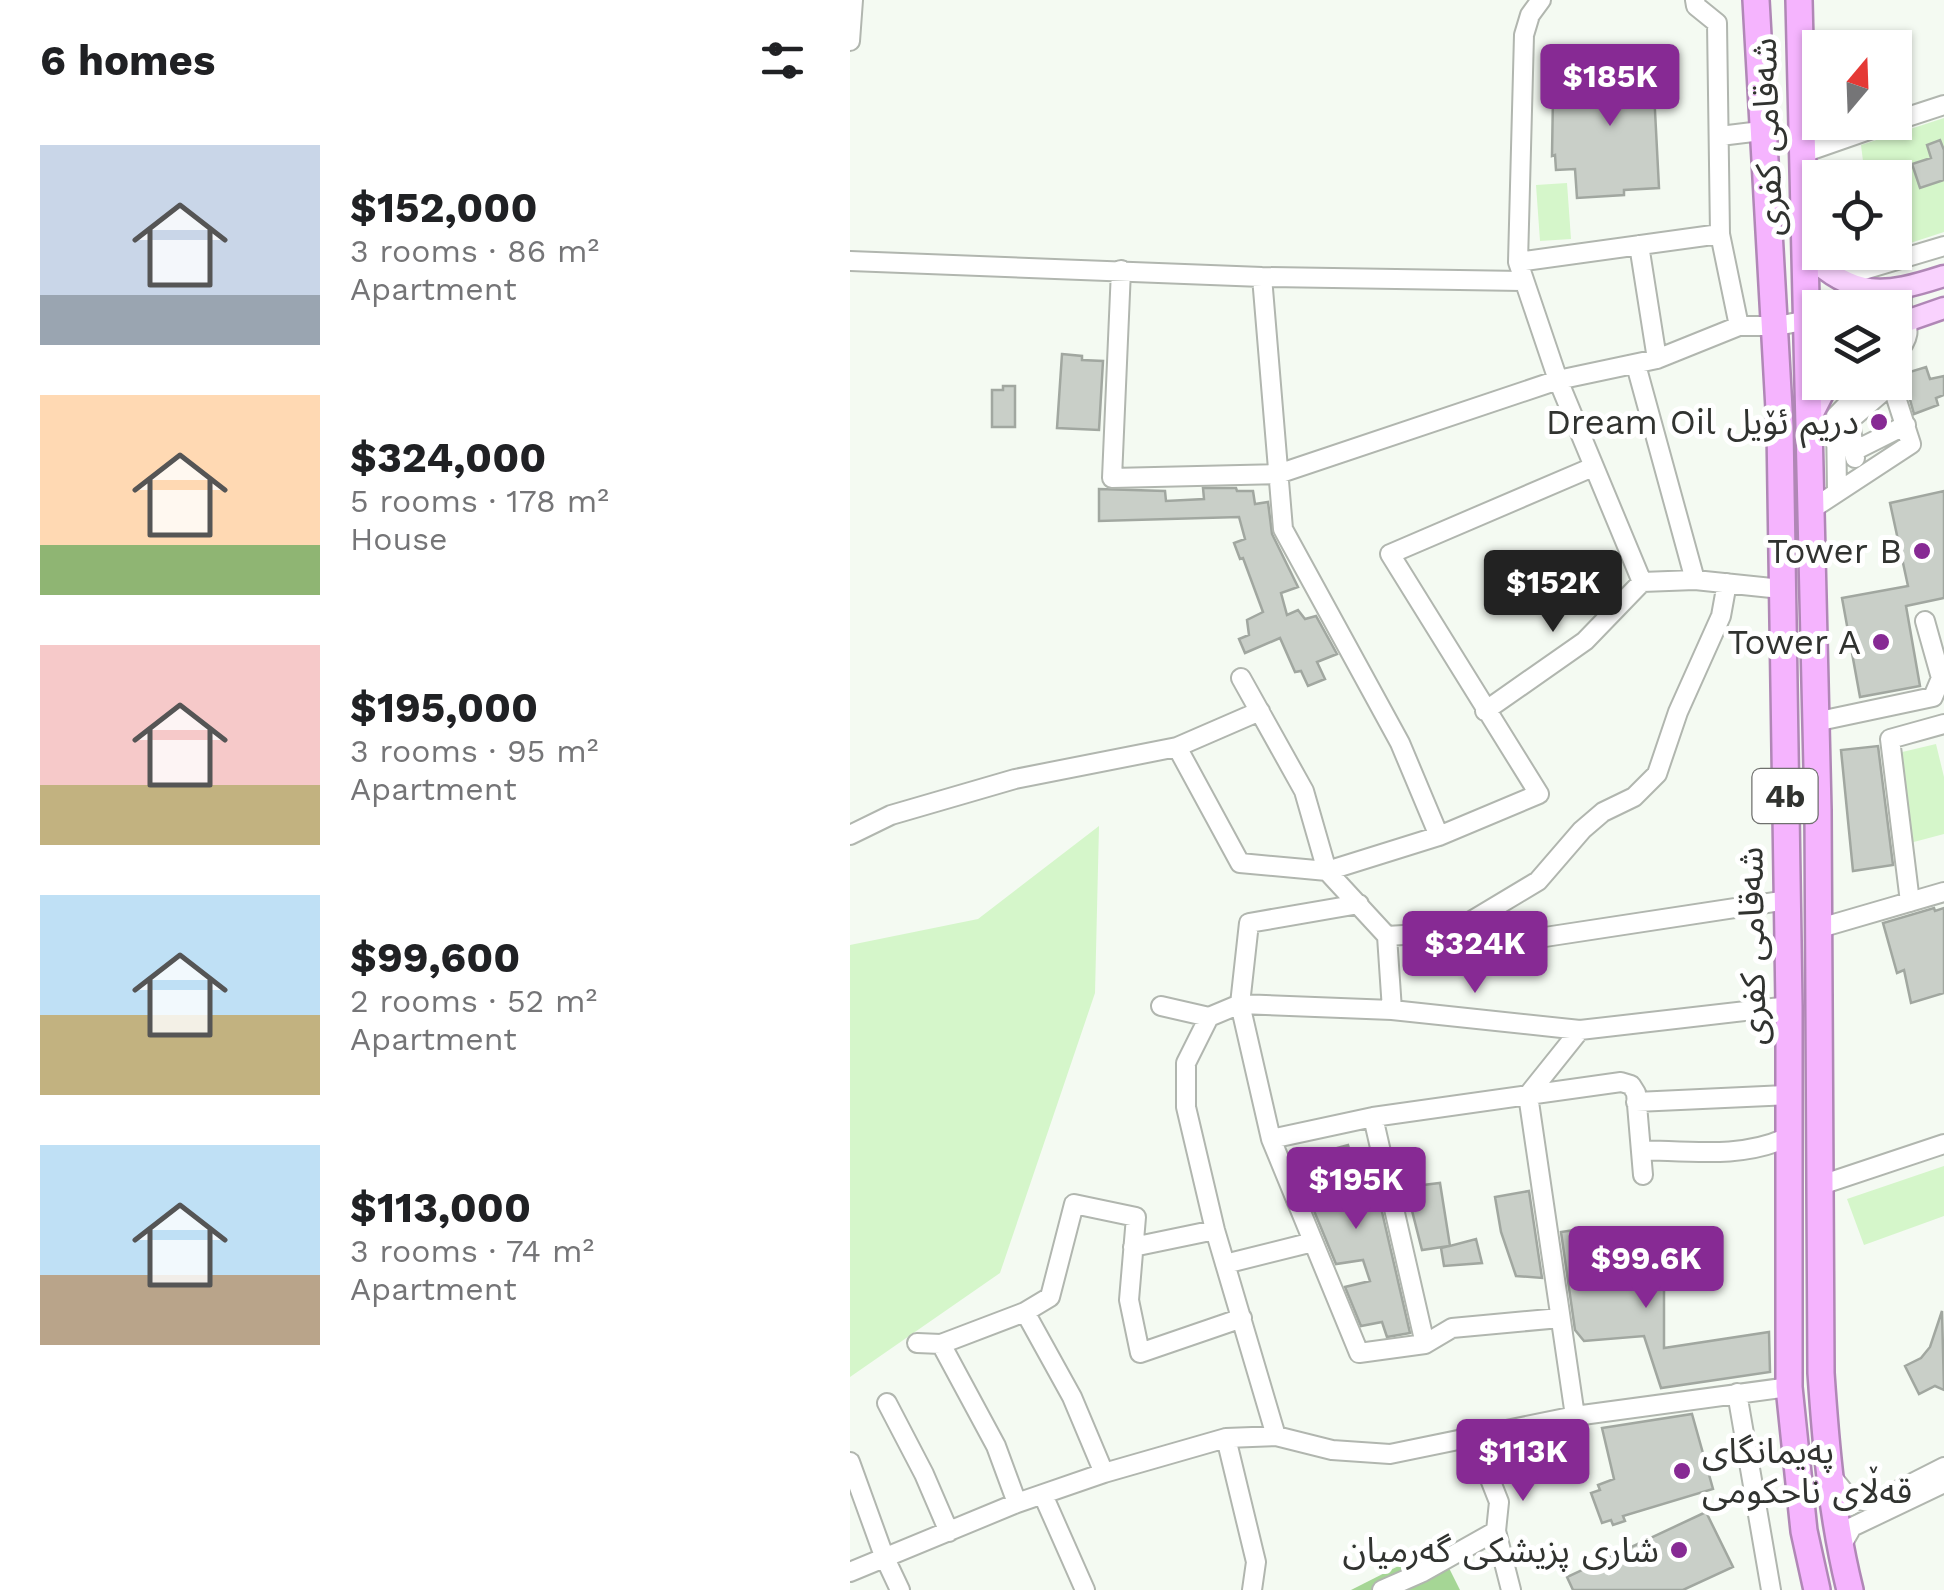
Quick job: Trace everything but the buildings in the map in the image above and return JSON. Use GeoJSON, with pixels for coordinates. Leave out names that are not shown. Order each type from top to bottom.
{"type":"FeatureCollection","features":[{"type":"Feature","properties":{"kind":"highway","name":"شەقامی کفری"},"geometry":{"type":"LineString","coordinates":[[1756,0],[1761,131],[1777,326],[1787,900],[1789,1387],[1804,1531],[1817,1590]]}},
{"type":"Feature","properties":{"kind":"highway","name":"شەقامی کفری"},"geometry":{"type":"LineString","coordinates":[[1799,0],[1803,160]]}},
{"type":"Feature","properties":{"kind":"highway","name":"شەقامی کفری"},"geometry":{"type":"LineString","coordinates":[[1810,400],[1820,928],[1818,1186],[1826,1463],[1850,1590]]}},
{"type":"Feature","properties":{"kind":"main road"},"geometry":{"type":"LineString","coordinates":[[1827,270],[1868,290],[1885,292],[1944,276]]}},
{"type":"Feature","properties":{"kind":"main road"},"geometry":{"type":"LineString","coordinates":[[1912,319],[1944,308]]}},
{"type":"Feature","properties":{"kind":"main road"},"geometry":{"type":"LineString","coordinates":[[1810,421],[1820,400]]}},
{"type":"Feature","properties":{"kind":"street"},"geometry":{"type":"LineString","coordinates":[[850,41],[853,0]]}},
{"type":"Feature","properties":{"kind":"street"},"geometry":{"type":"LineString","coordinates":[[1541,0],[1530,14],[1524,36],[1520,272],[1558,380],[1642,582]]}},
{"type":"Feature","properties":{"kind":"street"},"geometry":{"type":"LineString","coordinates":[[1695,0],[1696,6],[1717,24],[1720,234],[1739,326]]}},
{"type":"Feature","properties":{"kind":"street"},"geometry":{"type":"LineString","coordinates":[[1912,116],[1944,105]]}},
{"type":"Feature","properties":{"kind":"street"},"geometry":{"type":"LineString","coordinates":[[1720,136],[1761,131]]}},
{"type":"Feature","properties":{"kind":"street"},"geometry":{"type":"LineString","coordinates":[[1803,152],[1839,140]]}},
{"type":"Feature","properties":{"kind":"street"},"geometry":{"type":"LineString","coordinates":[[850,261],[1262,276],[1520,272],[1639,245],[1720,234]]}},
{"type":"Feature","properties":{"kind":"street"},"geometry":{"type":"LineString","coordinates":[[1639,245],[1657,359]]}},
{"type":"Feature","properties":{"kind":"street"},"geometry":{"type":"LineString","coordinates":[[1837,278],[1944,246]]}},
{"type":"Feature","properties":{"kind":"street"},"geometry":{"type":"LineString","coordinates":[[1120,270],[1112,478],[1278,474],[1558,380],[1657,359],[1739,326],[1802,321]]}},
{"type":"Feature","properties":{"kind":"street"},"geometry":{"type":"LineString","coordinates":[[1262,276],[1284,529],[1400,743],[1439,836]]}},
{"type":"Feature","properties":{"kind":"street"},"geometry":{"type":"LineString","coordinates":[[1636,365],[1695,580]]}},
{"type":"Feature","properties":{"kind":"street"},"geometry":{"type":"LineString","coordinates":[[1837,492],[1836,416],[1852,400]]}},
{"type":"Feature","properties":{"kind":"street"},"geometry":{"type":"LineString","coordinates":[[1858,478],[1850,420],[1873,400]]}},
{"type":"Feature","properties":{"kind":"street"},"geometry":{"type":"LineString","coordinates":[[1812,508],[1911,444],[1898,400]]}},
{"type":"Feature","properties":{"kind":"street"},"geometry":{"type":"LineString","coordinates":[[1854,452],[1906,425]]}},
{"type":"Feature","properties":{"kind":"street"},"geometry":{"type":"LineString","coordinates":[[1177,747],[1240,863],[1328,871],[1439,836],[1539,794],[1390,554],[1593,467]]}},
{"type":"Feature","properties":{"kind":"street"},"geometry":{"type":"LineString","coordinates":[[1485,711],[1585,642],[1642,582],[1695,580],[1781,589]]}},
{"type":"Feature","properties":{"kind":"street"},"geometry":{"type":"LineString","coordinates":[[1453,932],[1538,881],[1582,830],[1603,812],[1634,797],[1657,774],[1678,712],[1720,616],[1727,582]]}},
{"type":"Feature","properties":{"kind":"street"},"geometry":{"type":"LineString","coordinates":[[1815,722],[1933,697],[1941,678],[1925,621]]}},
{"type":"Feature","properties":{"kind":"street"},"geometry":{"type":"LineString","coordinates":[[1241,678],[1304,791],[1328,871],[1386,936],[1392,1010]]}},
{"type":"Feature","properties":{"kind":"street"},"geometry":{"type":"LineString","coordinates":[[850,835],[891,815],[1014,779],[1177,747],[1260,711]]}},
{"type":"Feature","properties":{"kind":"street"},"geometry":{"type":"LineString","coordinates":[[1910,902],[1890,739],[1944,724]]}},
{"type":"Feature","properties":{"kind":"street"},"geometry":{"type":"LineString","coordinates":[[1820,928],[1944,892]]}},
{"type":"Feature","properties":{"kind":"street"},"geometry":{"type":"LineString","coordinates":[[1386,936],[1453,932],[1545,937],[1787,900]]}},
{"type":"Feature","properties":{"kind":"street"},"geometry":{"type":"LineString","coordinates":[[1359,904],[1249,923],[1240,1004],[1271,1140],[1358,1353],[1425,1344],[1452,1328],[1560,1318]]}},
{"type":"Feature","properties":{"kind":"street"},"geometry":{"type":"LineString","coordinates":[[1161,1006],[1209,1017],[1240,1004],[1392,1010],[1580,1030],[1788,1006]]}},
{"type":"Feature","properties":{"kind":"street"},"geometry":{"type":"LineString","coordinates":[[1209,1017],[1186,1063],[1186,1107],[1215,1230],[1276,1436]]}},
{"type":"Feature","properties":{"kind":"street"},"geometry":{"type":"LineString","coordinates":[[1575,1416],[1528,1096],[1580,1030]]}},
{"type":"Feature","properties":{"kind":"street"},"geometry":{"type":"LineString","coordinates":[[1271,1140],[1373,1118],[1621,1082],[1631,1085],[1636,1094],[1643,1175]]}},
{"type":"Feature","properties":{"kind":"street"},"geometry":{"type":"LineString","coordinates":[[1636,1102],[1788,1094]]}},
{"type":"Feature","properties":{"kind":"street"},"geometry":{"type":"LineString","coordinates":[[1373,1118],[1425,1344]]}},
{"type":"Feature","properties":{"kind":"street"},"geometry":{"type":"LineString","coordinates":[[1640,1150],[1741,1151],[1772,1145],[1788,1137]]}},
{"type":"Feature","properties":{"kind":"street"},"geometry":{"type":"LineString","coordinates":[[1818,1186],[1944,1144]]}},
{"type":"Feature","properties":{"kind":"street"},"geometry":{"type":"LineString","coordinates":[[918,1343],[942,1344],[1025,1312],[1050,1296],[1074,1204],[1136,1217],[1129,1300],[1140,1354],[1242,1318]]}},
{"type":"Feature","properties":{"kind":"street"},"geometry":{"type":"LineString","coordinates":[[1133,1247],[1215,1230]]}},
{"type":"Feature","properties":{"kind":"street"},"geometry":{"type":"LineString","coordinates":[[1225,1264],[1313,1242]]}},
{"type":"Feature","properties":{"kind":"street"},"geometry":{"type":"LineString","coordinates":[[1025,1312],[1072,1398],[1104,1472]]}},
{"type":"Feature","properties":{"kind":"street"},"geometry":{"type":"LineString","coordinates":[[942,1344],[996,1446],[1017,1503]]}},
{"type":"Feature","properties":{"kind":"street"},"geometry":{"type":"LineString","coordinates":[[850,1572],[1017,1503],[1104,1472],[1226,1438],[1276,1436],[1332,1450],[1390,1454],[1575,1416],[1789,1387]]}},
{"type":"Feature","properties":{"kind":"street"},"geometry":{"type":"LineString","coordinates":[[1737,1393],[1770,1590]]}},
{"type":"Feature","properties":{"kind":"street"},"geometry":{"type":"LineString","coordinates":[[888,1403],[949,1532]]}},
{"type":"Feature","properties":{"kind":"street"},"geometry":{"type":"LineString","coordinates":[[1473,1436],[1500,1502],[1496,1531],[1511,1590]]}},
{"type":"Feature","properties":{"kind":"street"},"geometry":{"type":"LineString","coordinates":[[1226,1438],[1256,1562],[1252,1590]]}},
{"type":"Feature","properties":{"kind":"street"},"geometry":{"type":"LineString","coordinates":[[850,1462],[900,1590]]}},
{"type":"Feature","properties":{"kind":"street"},"geometry":{"type":"LineString","coordinates":[[1826,1463],[1849,1498],[1873,1502],[1944,1467]]}},
{"type":"Feature","properties":{"kind":"street"},"geometry":{"type":"LineString","coordinates":[[1840,1548],[1852,1527],[1944,1483]]}},
{"type":"Feature","properties":{"kind":"street"},"geometry":{"type":"LineString","coordinates":[[1044,1495],[1085,1590]]}},
{"type":"Feature","properties":{"kind":"street"},"geometry":{"type":"LineString","coordinates":[[1382,1590],[1496,1531]]}},
{"type":"Feature","properties":{"kind":"green space"},"geometry":{"type":"Polygon","coordinates":[[[1944,118],[1944,232],[1912,242],[1912,160],[1863,160],[1861,145],[1876,140],[1912,140],[1912,128],[1944,118]]]}},
{"type":"Feature","properties":{"kind":"green space"},"geometry":{"type":"Polygon","coordinates":[[[1567,183],[1571,239],[1540,241],[1536,185],[1567,183]]]}},
{"type":"Feature","properties":{"kind":"green space"},"geometry":{"type":"Polygon","coordinates":[[[1936,744],[1944,777],[1944,834],[1910,843],[1898,753],[1936,744]]]}},
{"type":"Feature","properties":{"kind":"green space"},"geometry":{"type":"Polygon","coordinates":[[[1099,826],[1095,993],[1000,1273],[850,1377],[850,945],[978,919],[1099,826]]]}},
{"type":"Feature","properties":{"kind":"green space"},"geometry":{"type":"Polygon","coordinates":[[[1944,1166],[1944,1216],[1864,1245],[1847,1199],[1944,1166]]]}},
{"type":"Feature","properties":{"kind":"green space"},"geometry":{"type":"Polygon","coordinates":[[[1438,1546],[1460,1590],[1351,1590],[1438,1546]]]}},
{"type":"Feature","properties":{"kind":"place","name":"Dream Oil دریم ئۆیل"},"geometry":{"type":"Point","coordinates":[1879,422]}},
{"type":"Feature","properties":{"kind":"place","name":"Tower B"},"geometry":{"type":"Point","coordinates":[1922,551]}},
{"type":"Feature","properties":{"kind":"place","name":"Tower A"},"geometry":{"type":"Point","coordinates":[1881,642]}},
{"type":"Feature","properties":{"kind":"place","name":"پەیمانگای قەڵای ناحکومی"},"geometry":{"type":"Point","coordinates":[1682,1471]}},
{"type":"Feature","properties":{"kind":"place","name":"شاری پزیشکی گەرمیان"},"geometry":{"type":"Point","coordinates":[1679,1550]}}]}
